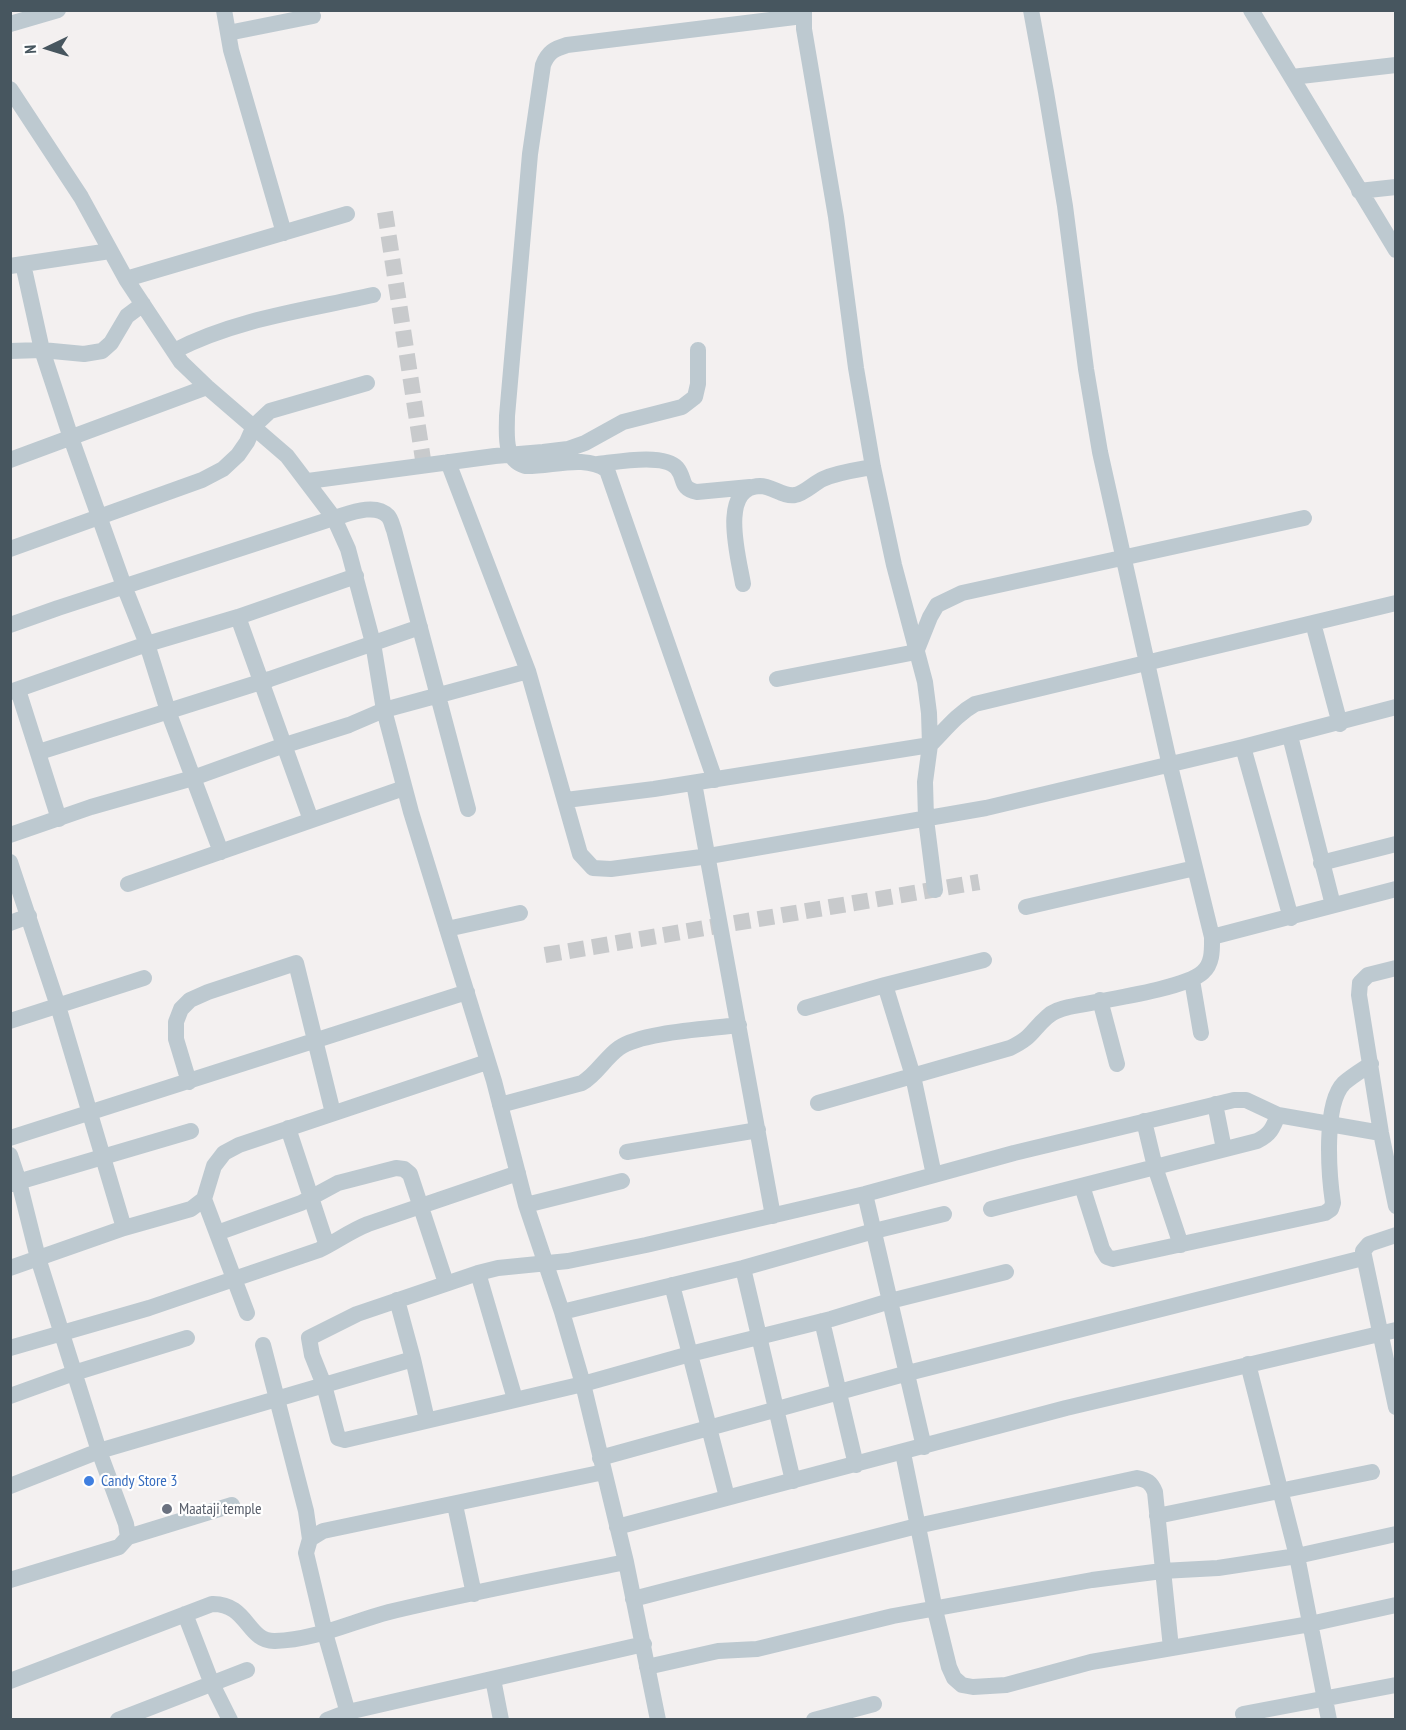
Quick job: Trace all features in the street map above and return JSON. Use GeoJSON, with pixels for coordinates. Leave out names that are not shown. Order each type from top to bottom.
{"type":"FeatureCollection","features":[{"type":"Feature","properties":{"kind":"street"},"geometry":{"type":"LineString","coordinates":[[10,24],[58,10]]}},
{"type":"Feature","properties":{"kind":"street"},"geometry":{"type":"LineString","coordinates":[[224,10],[231,50],[284,233]]}},
{"type":"Feature","properties":{"kind":"street"},"geometry":{"type":"LineString","coordinates":[[818,1103],[1010,1048],[1025,1041],[1046,1017],[1055,1011],[1174,986],[1192,980],[1203,973],[1209,965],[1212,952],[1212,937],[1146,663],[1098,442],[1065,206],[1031,10]]}},
{"type":"Feature","properties":{"kind":"street"},"geometry":{"type":"LineString","coordinates":[[1251,10],[1395,250]]}},
{"type":"Feature","properties":{"kind":"street"},"geometry":{"type":"LineString","coordinates":[[873,467],[823,479],[800,494],[792,496],[769,487],[697,492],[689,490],[685,487],[677,468],[663,460],[525,466],[516,463],[510,455],[507,416],[521,240],[543,65],[547,55],[555,48],[803,13],[873,467],[925,682],[930,745],[925,782],[926,819],[935,890]]}},
{"type":"Feature","properties":{"kind":"street"},"geometry":{"type":"LineString","coordinates":[[228,33],[313,16]]}},
{"type":"Feature","properties":{"kind":"street"},"geometry":{"type":"LineString","coordinates":[[1292,77],[1395,65]]}},
{"type":"Feature","properties":{"kind":"street"},"geometry":{"type":"LineString","coordinates":[[10,89],[81,197],[126,279],[174,351],[207,387],[287,456],[334,518],[348,549],[373,643],[384,710],[404,788],[467,992],[526,1205],[547,1264],[583,1384],[626,1562],[658,1719]]}},
{"type":"Feature","properties":{"kind":"street"},"geometry":{"type":"LineString","coordinates":[[1359,191],[1395,187]]}},
{"type":"Feature","properties":{"kind":"street"},"geometry":{"type":"LineString","coordinates":[[126,279],[347,214]]}},
{"type":"Feature","properties":{"kind":"street"},"geometry":{"type":"LineString","coordinates":[[110,252],[17,265],[71,438],[221,852]]}},
{"type":"Feature","properties":{"kind":"street"},"geometry":{"type":"LineString","coordinates":[[174,351],[199,338],[224,329],[373,295]]}},
{"type":"Feature","properties":{"kind":"street"},"geometry":{"type":"LineString","coordinates":[[10,351],[42,350],[84,354],[102,351],[111,343],[127,316],[143,304]]}},
{"type":"Feature","properties":{"kind":"street"},"geometry":{"type":"LineString","coordinates":[[308,481],[568,449],[585,443],[623,422],[682,407],[695,397],[698,384],[698,350]]}},
{"type":"Feature","properties":{"kind":"street"},"geometry":{"type":"LineString","coordinates":[[10,549],[202,480],[223,469],[247,442],[254,426],[270,411],[367,383]]}},
{"type":"Feature","properties":{"kind":"street"},"geometry":{"type":"LineString","coordinates":[[10,460],[207,387]]}},
{"type":"Feature","properties":{"kind":"street"},"geometry":{"type":"LineString","coordinates":[[448,462],[528,671],[580,854],[593,868],[611,869],[709,856],[986,807],[1340,724],[1395,707]]}},
{"type":"Feature","properties":{"kind":"street"},"geometry":{"type":"LineString","coordinates":[[598,464],[607,470],[715,780]]}},
{"type":"Feature","properties":{"kind":"street"},"geometry":{"type":"LineString","coordinates":[[743,584],[734,519],[738,500],[750,487]]}},
{"type":"Feature","properties":{"kind":"street"},"geometry":{"type":"LineString","coordinates":[[10,625],[334,518],[368,509],[382,512],[388,516],[468,809]]}},
{"type":"Feature","properties":{"kind":"street"},"geometry":{"type":"LineString","coordinates":[[916,652],[937,605],[962,593],[1304,518]]}},
{"type":"Feature","properties":{"kind":"street"},"geometry":{"type":"LineString","coordinates":[[59,819],[39,753],[14,691],[147,644],[356,576]]}},
{"type":"Feature","properties":{"kind":"street"},"geometry":{"type":"LineString","coordinates":[[566,800],[715,780],[930,745],[949,727],[960,712],[975,704],[1395,603]]}},
{"type":"Feature","properties":{"kind":"street"},"geometry":{"type":"LineString","coordinates":[[238,616],[311,820]]}},
{"type":"Feature","properties":{"kind":"street"},"geometry":{"type":"LineString","coordinates":[[1313,623],[1340,724]]}},
{"type":"Feature","properties":{"kind":"street"},"geometry":{"type":"LineString","coordinates":[[39,753],[261,682],[420,627]]}},
{"type":"Feature","properties":{"kind":"street"},"geometry":{"type":"LineString","coordinates":[[777,679],[916,652]]}},
{"type":"Feature","properties":{"kind":"street"},"geometry":{"type":"LineString","coordinates":[[10,835],[91,807],[193,778],[349,725],[384,710],[528,671]]}},
{"type":"Feature","properties":{"kind":"street"},"geometry":{"type":"LineString","coordinates":[[1290,736],[1333,905]]}},
{"type":"Feature","properties":{"kind":"street"},"geometry":{"type":"LineString","coordinates":[[1244,747],[1292,918]]}},
{"type":"Feature","properties":{"kind":"street"},"geometry":{"type":"LineString","coordinates":[[694,783],[773,1216]]}},
{"type":"Feature","properties":{"kind":"street"},"geometry":{"type":"LineString","coordinates":[[128,884],[404,788]]}},
{"type":"Feature","properties":{"kind":"street"},"geometry":{"type":"LineString","coordinates":[[1321,863],[1395,843]]}},
{"type":"Feature","properties":{"kind":"street"},"geometry":{"type":"LineString","coordinates":[[10,862],[58,1006],[124,1228]]}},
{"type":"Feature","properties":{"kind":"street"},"geometry":{"type":"LineString","coordinates":[[1026,907],[1195,868]]}},
{"type":"Feature","properties":{"kind":"street"},"geometry":{"type":"LineString","coordinates":[[1212,937],[1292,918],[1395,889]]}},
{"type":"Feature","properties":{"kind":"street"},"geometry":{"type":"LineString","coordinates":[[447,929],[520,913]]}},
{"type":"Feature","properties":{"kind":"street"},"geometry":{"type":"LineString","coordinates":[[10,923],[29,916]]}},
{"type":"Feature","properties":{"kind":"street"},"geometry":{"type":"LineString","coordinates":[[805,1008],[984,960]]}},
{"type":"Feature","properties":{"kind":"street"},"geometry":{"type":"LineString","coordinates":[[189,1082],[176,1040],[176,1022],[181,1009],[190,1000],[208,992],[296,963],[333,1113]]}},
{"type":"Feature","properties":{"kind":"street"},"geometry":{"type":"LineString","coordinates":[[1395,968],[1368,975],[1360,983],[1359,995],[1395,1206]]}},
{"type":"Feature","properties":{"kind":"street"},"geometry":{"type":"LineString","coordinates":[[10,1021],[144,978]]}},
{"type":"Feature","properties":{"kind":"street"},"geometry":{"type":"LineString","coordinates":[[1192,980],[1201,1033]]}},
{"type":"Feature","properties":{"kind":"street"},"geometry":{"type":"LineString","coordinates":[[885,985],[913,1076],[934,1175]]}},
{"type":"Feature","properties":{"kind":"street"},"geometry":{"type":"LineString","coordinates":[[10,1138],[467,992]]}},
{"type":"Feature","properties":{"kind":"street"},"geometry":{"type":"LineString","coordinates":[[1101,1000],[1117,1064]]}},
{"type":"Feature","properties":{"kind":"street"},"geometry":{"type":"LineString","coordinates":[[500,1105],[582,1083],[592,1077],[618,1048],[632,1041],[650,1036],[739,1025]]}},
{"type":"Feature","properties":{"kind":"street"},"geometry":{"type":"LineString","coordinates":[[10,1268],[124,1228],[191,1209],[204,1198],[214,1166],[224,1153],[239,1145],[487,1062]]}},
{"type":"Feature","properties":{"kind":"street"},"geometry":{"type":"LineString","coordinates":[[1082,1186],[1102,1249],[1107,1257],[1113,1259],[1325,1213],[1331,1209],[1333,1203],[1329,1154],[1335,1100],[1344,1084],[1371,1064]]}},
{"type":"Feature","properties":{"kind":"street"},"geometry":{"type":"LineString","coordinates":[[1006,1272],[583,1384],[345,1440],[338,1438],[324,1385],[312,1355],[309,1338],[357,1314],[478,1273],[606,1253],[773,1216],[865,1194],[1014,1153],[1215,1104],[1246,1100],[1278,1115],[1381,1133]]}},
{"type":"Feature","properties":{"kind":"street"},"geometry":{"type":"LineString","coordinates":[[1215,1104],[1224,1149]]}},
{"type":"Feature","properties":{"kind":"street"},"geometry":{"type":"LineString","coordinates":[[991,1209],[1257,1142],[1272,1130],[1278,1115]]}},
{"type":"Feature","properties":{"kind":"street"},"geometry":{"type":"LineString","coordinates":[[1144,1121],[1155,1167],[1181,1245]]}},
{"type":"Feature","properties":{"kind":"street"},"geometry":{"type":"LineString","coordinates":[[288,1128],[327,1246]]}},
{"type":"Feature","properties":{"kind":"street"},"geometry":{"type":"LineString","coordinates":[[627,1152],[758,1130]]}},
{"type":"Feature","properties":{"kind":"street"},"geometry":{"type":"LineString","coordinates":[[15,1183],[191,1131]]}},
{"type":"Feature","properties":{"kind":"street"},"geometry":{"type":"LineString","coordinates":[[10,1155],[15,1183],[38,1258],[99,1451],[126,1524],[128,1537]]}},
{"type":"Feature","properties":{"kind":"street"},"geometry":{"type":"LineString","coordinates":[[217,1233],[301,1203],[338,1183],[396,1168],[404,1169],[410,1174],[446,1283]]}},
{"type":"Feature","properties":{"kind":"street"},"geometry":{"type":"LineString","coordinates":[[10,1348],[149,1308],[327,1246],[350,1231],[420,1205],[518,1173]]}},
{"type":"Feature","properties":{"kind":"street"},"geometry":{"type":"LineString","coordinates":[[526,1205],[622,1181]]}},
{"type":"Feature","properties":{"kind":"street"},"geometry":{"type":"LineString","coordinates":[[865,1194],[924,1447]]}},
{"type":"Feature","properties":{"kind":"street"},"geometry":{"type":"LineString","coordinates":[[204,1198],[248,1313]]}},
{"type":"Feature","properties":{"kind":"street"},"geometry":{"type":"LineString","coordinates":[[562,1312],[743,1268],[944,1214]]}},
{"type":"Feature","properties":{"kind":"street"},"geometry":{"type":"LineString","coordinates":[[1395,1235],[1364,1247],[1363,1258],[1379,1334],[1392,1379],[1395,1407]]}},
{"type":"Feature","properties":{"kind":"street"},"geometry":{"type":"LineString","coordinates":[[310,1539],[323,1531],[455,1505],[602,1465],[709,1427],[776,1408],[1363,1258]]}},
{"type":"Feature","properties":{"kind":"street"},"geometry":{"type":"LineString","coordinates":[[743,1268],[793,1481]]}},
{"type":"Feature","properties":{"kind":"street"},"geometry":{"type":"LineString","coordinates":[[478,1273],[514,1400]]}},
{"type":"Feature","properties":{"kind":"street"},"geometry":{"type":"LineString","coordinates":[[672,1285],[727,1497]]}},
{"type":"Feature","properties":{"kind":"street"},"geometry":{"type":"LineString","coordinates":[[397,1300],[427,1420]]}},
{"type":"Feature","properties":{"kind":"street"},"geometry":{"type":"LineString","coordinates":[[822,1321],[856,1465]]}},
{"type":"Feature","properties":{"kind":"street"},"geometry":{"type":"LineString","coordinates":[[617,1527],[1066,1408],[1395,1330]]}},
{"type":"Feature","properties":{"kind":"street"},"geometry":{"type":"LineString","coordinates":[[10,1396],[74,1373],[187,1338]]}},
{"type":"Feature","properties":{"kind":"street"},"geometry":{"type":"LineString","coordinates":[[263,1345],[306,1511],[310,1539],[306,1553],[325,1634],[349,1716]]}},
{"type":"Feature","properties":{"kind":"street"},"geometry":{"type":"LineString","coordinates":[[10,1486],[99,1451],[413,1359]]}},
{"type":"Feature","properties":{"kind":"street"},"geometry":{"type":"LineString","coordinates":[[1248,1364],[1297,1556],[1329,1719]]}},
{"type":"Feature","properties":{"kind":"street"},"geometry":{"type":"LineString","coordinates":[[903,1453],[949,1667],[954,1678],[962,1685],[973,1687],[1006,1685],[1091,1662],[1310,1624],[1395,1605]]}},
{"type":"Feature","properties":{"kind":"street"},"geometry":{"type":"LineString","coordinates":[[1157,1516],[1372,1473]]}},
{"type":"Feature","properties":{"kind":"street"},"geometry":{"type":"LineString","coordinates":[[633,1599],[917,1526],[1137,1478],[1152,1484],[1155,1492],[1171,1648]]}},
{"type":"Feature","properties":{"kind":"street"},"geometry":{"type":"LineString","coordinates":[[10,1580],[119,1548],[128,1537],[232,1505]]}},
{"type":"Feature","properties":{"kind":"street"},"geometry":{"type":"LineString","coordinates":[[455,1505],[474,1594]]}},
{"type":"Feature","properties":{"kind":"street"},"geometry":{"type":"LineString","coordinates":[[647,1667],[718,1651],[757,1649],[893,1616],[1092,1580],[1162,1571],[1218,1568],[1297,1556],[1395,1534]]}},
{"type":"Feature","properties":{"kind":"street"},"geometry":{"type":"LineString","coordinates":[[10,1681],[212,1604],[224,1604],[233,1608],[261,1638],[271,1642],[325,1634],[361,1619],[626,1562]]}},
{"type":"Feature","properties":{"kind":"street"},"geometry":{"type":"LineString","coordinates":[[186,1614],[212,1684],[230,1719]]}},
{"type":"Feature","properties":{"kind":"street"},"geometry":{"type":"LineString","coordinates":[[327,1719],[349,1716],[493,1679],[644,1644]]}},
{"type":"Feature","properties":{"kind":"street"},"geometry":{"type":"LineString","coordinates":[[118,1719],[247,1670]]}},
{"type":"Feature","properties":{"kind":"street"},"geometry":{"type":"LineString","coordinates":[[493,1679],[501,1719]]}},
{"type":"Feature","properties":{"kind":"street"},"geometry":{"type":"LineString","coordinates":[[1244,1714],[1395,1685]]}},
{"type":"Feature","properties":{"kind":"street"},"geometry":{"type":"LineString","coordinates":[[814,1719],[874,1704]]}},
{"type":"Feature","properties":{"kind":"tunnel"},"geometry":{"type":"LineString","coordinates":[[385,212],[424,466]]}},
{"type":"Feature","properties":{"kind":"tunnel"},"geometry":{"type":"LineString","coordinates":[[545,955],[979,882]]}},
{"type":"Feature","properties":{"kind":"place","name":"Candy Store 3"},"geometry":{"type":"Point","coordinates":[89,1481]}},
{"type":"Feature","properties":{"kind":"place","name":"Maataji temple"},"geometry":{"type":"Point","coordinates":[167,1509]}}]}
